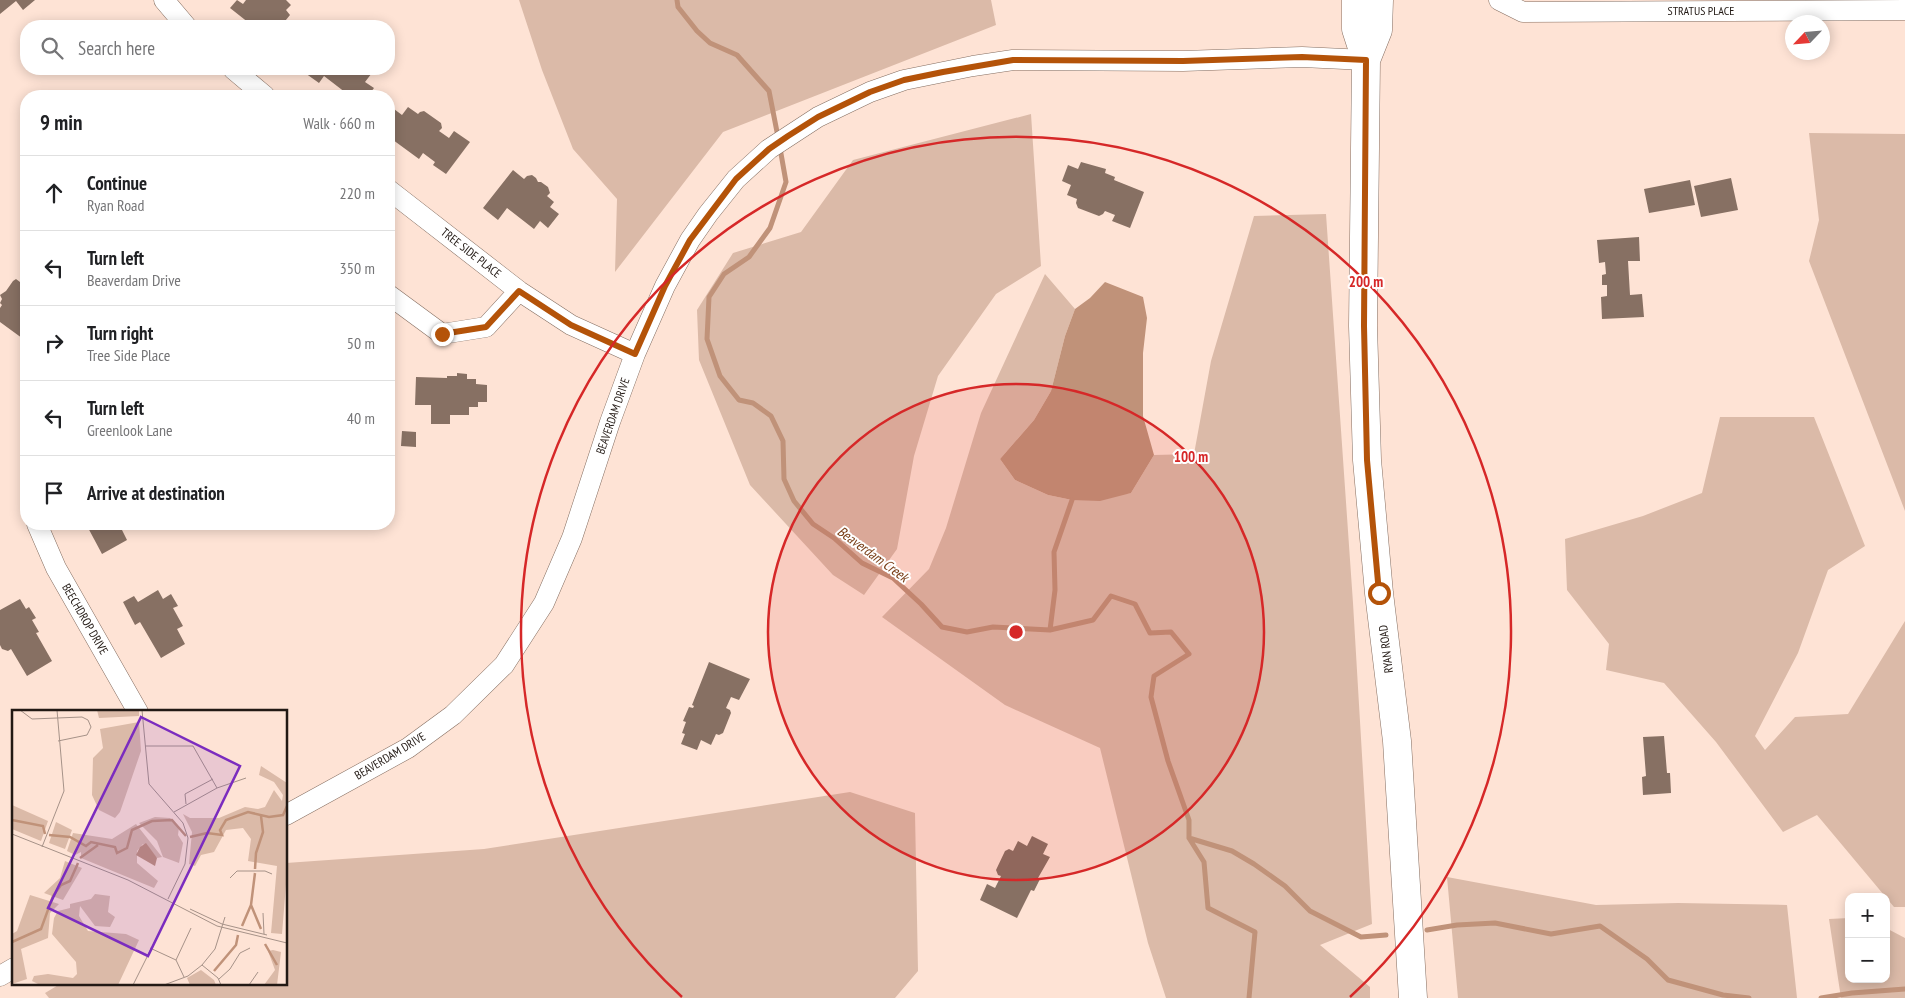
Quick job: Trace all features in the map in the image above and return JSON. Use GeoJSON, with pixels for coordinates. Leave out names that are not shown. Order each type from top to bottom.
{"type":"FeatureCollection","features":[{"type":"Feature","properties":{"kind":"main road","name":"RYAN ROAD"},"geometry":{"type":"LineString","coordinates":[[1356,0],[1356,29],[1366,60],[1364,326],[1367,460],[1379,593],[1397,741],[1413,998]]}},
{"type":"Feature","properties":{"kind":"main road","name":"RYAN ROAD"},"geometry":{"type":"LineString","coordinates":[[1366,60],[1378,30],[1379,0]]}},
{"type":"Feature","properties":{"kind":"street"},"geometry":{"type":"LineString","coordinates":[[164,0],[181,20]]}},
{"type":"Feature","properties":{"kind":"street","name":"STRATUS PLACE"},"geometry":{"type":"LineString","coordinates":[[1499,0],[1523,12],[1826,5],[1905,10]]}},
{"type":"Feature","properties":{"kind":"street","name":"BEAVERDAM DRIVE"},"geometry":{"type":"LineString","coordinates":[[288,814],[408,748],[453,715],[504,666],[544,603],[572,538],[610,422],[635,354],[665,286],[690,240],[736,179],[769,149],[818,117],[870,92],[895,83],[943,72],[1013,60],[1183,61],[1302,57],[1366,60]]}},
{"type":"Feature","properties":{"kind":"street"},"geometry":{"type":"LineString","coordinates":[[239,75],[258,90]]}},
{"type":"Feature","properties":{"kind":"street","name":"TREE SIDE PLACE"},"geometry":{"type":"LineString","coordinates":[[395,195],[519,291],[571,325],[635,354]]}},
{"type":"Feature","properties":{"kind":"street"},"geometry":{"type":"LineString","coordinates":[[395,299],[442,334],[486,327],[519,291]]}},
{"type":"Feature","properties":{"kind":"street","name":"BEECHDROP DRIVE"},"geometry":{"type":"LineString","coordinates":[[40,530],[56,568],[137,710]]}},
{"type":"Feature","properties":{"kind":"street"},"geometry":{"type":"LineString","coordinates":[[0,976],[12,969]]}},
{"type":"Feature","properties":{"kind":"shaded area"},"geometry":{"type":"Polygon","coordinates":[[[519,0],[991,0],[996,25],[723,132],[615,272],[617,199],[573,149],[542,70],[519,0]]]}},
{"type":"Feature","properties":{"kind":"shaded area"},"geometry":{"type":"Polygon","coordinates":[[[1031,114],[1041,266],[996,294],[938,376],[914,456],[897,549],[864,595],[833,575],[750,485],[699,360],[697,310],[733,253],[801,232],[853,160],[1031,114]]]}},
{"type":"Feature","properties":{"kind":"shaded area"},"geometry":{"type":"Polygon","coordinates":[[[1809,133],[1905,134],[1905,511],[1809,261],[1819,220],[1809,133]]]}},
{"type":"Feature","properties":{"kind":"shaded area"},"geometry":{"type":"Polygon","coordinates":[[[1326,214],[1353,603],[1372,924],[1320,945],[1370,987],[1370,998],[1166,998],[1148,943],[1100,748],[1005,705],[882,617],[929,569],[946,528],[981,413],[1045,274],[1075,309],[1065,336],[1051,391],[1034,420],[1000,459],[1015,480],[1048,495],[1072,500],[1131,493],[1154,455],[1194,454],[1211,361],[1254,216],[1326,214]]]}},
{"type":"Feature","properties":{"kind":"shaded area"},"geometry":{"type":"Polygon","coordinates":[[[1105,282],[1143,297],[1147,318],[1143,353],[1143,416],[1154,455],[1131,493],[1100,501],[1072,500],[1048,495],[1015,480],[1000,459],[1034,420],[1051,391],[1065,336],[1075,309],[1090,298],[1105,282]]]}},
{"type":"Feature","properties":{"kind":"shaded area"},"geometry":{"type":"Polygon","coordinates":[[[1720,417],[1814,417],[1865,546],[1828,570],[1798,653],[1755,736],[1765,750],[1795,717],[1848,714],[1905,621],[1905,907],[1894,907],[1890,902],[1890,893],[1882,893],[1817,815],[1783,832],[1716,742],[1664,683],[1606,670],[1609,644],[1567,590],[1565,539],[1643,516],[1702,493],[1720,417]]]}},
{"type":"Feature","properties":{"kind":"shaded area"},"geometry":{"type":"Polygon","coordinates":[[[850,792],[915,813],[918,971],[895,998],[49,998],[45,993],[57,986],[288,986],[288,863],[484,849],[850,792]]]}},
{"type":"Feature","properties":{"kind":"shaded area"},"geometry":{"type":"Polygon","coordinates":[[[1447,877],[1596,905],[1678,903],[1787,905],[1797,998],[1458,998],[1447,877]]]}},
{"type":"Feature","properties":{"kind":"shaded area"},"geometry":{"type":"Polygon","coordinates":[[[1845,918],[1845,983],[1890,983],[1890,930],[1905,938],[1905,998],[1841,998],[1829,919],[1845,918]]]}},
{"type":"Feature","properties":{"kind":"building"},"geometry":{"type":"Polygon","coordinates":[[[0,0],[35,0],[23,10],[16,1],[0,14],[0,0]]]}},
{"type":"Feature","properties":{"kind":"building"},"geometry":{"type":"Polygon","coordinates":[[[237,0],[243,4],[246,0],[286,0],[291,5],[286,10],[290,15],[286,20],[245,20],[230,8],[237,0]]]}},
{"type":"Feature","properties":{"kind":"building"},"geometry":{"type":"Polygon","coordinates":[[[308,75],[370,75],[365,82],[374,88],[372,90],[342,90],[324,76],[319,83],[308,75]]]}},
{"type":"Feature","properties":{"kind":"building"},"geometry":{"type":"Polygon","coordinates":[[[408,107],[418,114],[424,111],[441,123],[442,128],[439,131],[449,138],[454,131],[470,142],[446,174],[433,165],[435,162],[423,153],[419,159],[395,141],[395,110],[402,115],[408,107]]]}},
{"type":"Feature","properties":{"kind":"building"},"geometry":{"type":"Polygon","coordinates":[[[1081,162],[1106,169],[1105,173],[1115,177],[1114,180],[1144,192],[1130,228],[1112,221],[1115,215],[1105,211],[1099,216],[1078,208],[1077,199],[1067,195],[1071,185],[1062,181],[1068,165],[1078,169],[1081,162]]]}},
{"type":"Feature","properties":{"kind":"building"},"geometry":{"type":"Polygon","coordinates":[[[513,170],[524,179],[532,175],[538,182],[548,187],[550,193],[547,196],[554,202],[550,207],[559,214],[548,228],[540,221],[534,229],[507,208],[498,220],[483,208],[513,170]]]}},
{"type":"Feature","properties":{"kind":"building"},"geometry":{"type":"Polygon","coordinates":[[[1731,178],[1738,210],[1701,217],[1694,186],[1731,178]]]}},
{"type":"Feature","properties":{"kind":"building"},"geometry":{"type":"Polygon","coordinates":[[[1690,180],[1695,205],[1649,213],[1644,189],[1690,180]]]}},
{"type":"Feature","properties":{"kind":"building"},"geometry":{"type":"Polygon","coordinates":[[[1639,237],[1640,261],[1628,261],[1630,295],[1642,294],[1644,317],[1602,319],[1601,297],[1607,296],[1607,285],[1602,285],[1602,275],[1606,274],[1605,262],[1599,263],[1597,240],[1639,237]]]}},
{"type":"Feature","properties":{"kind":"building"},"geometry":{"type":"Polygon","coordinates":[[[16,279],[20,282],[20,337],[0,322],[0,308],[2,305],[0,303],[2,299],[0,295],[16,279]]]}},
{"type":"Feature","properties":{"kind":"building"},"geometry":{"type":"Polygon","coordinates":[[[457,373],[467,374],[467,379],[476,379],[476,384],[487,385],[487,402],[478,402],[478,407],[469,407],[469,415],[450,415],[450,424],[431,424],[431,405],[415,405],[416,377],[447,378],[447,376],[457,376],[457,373]]]}},
{"type":"Feature","properties":{"kind":"building"},"geometry":{"type":"Polygon","coordinates":[[[402,431],[416,432],[416,447],[401,446],[402,431]]]}},
{"type":"Feature","properties":{"kind":"building"},"geometry":{"type":"Polygon","coordinates":[[[89,530],[122,530],[127,540],[102,554],[89,530]]]}},
{"type":"Feature","properties":{"kind":"building"},"geometry":{"type":"Polygon","coordinates":[[[158,590],[163,599],[171,594],[178,606],[173,608],[183,626],[177,629],[185,644],[161,658],[140,622],[135,625],[123,602],[134,596],[138,602],[158,590]]]}},
{"type":"Feature","properties":{"kind":"building"},"geometry":{"type":"Polygon","coordinates":[[[20,599],[26,609],[29,607],[36,618],[32,620],[39,632],[36,633],[52,661],[27,676],[11,649],[8,651],[2,649],[0,645],[0,610],[20,599]]]}},
{"type":"Feature","properties":{"kind":"building"},"geometry":{"type":"Polygon","coordinates":[[[709,662],[750,679],[739,700],[731,697],[726,708],[731,713],[723,733],[716,734],[711,745],[701,740],[697,750],[681,744],[685,734],[682,733],[686,722],[683,721],[689,707],[693,708],[694,706],[692,705],[709,662]]]}},
{"type":"Feature","properties":{"kind":"building"},"geometry":{"type":"Polygon","coordinates":[[[1664,736],[1667,773],[1670,773],[1671,793],[1643,795],[1642,777],[1646,776],[1643,737],[1664,736]]]}},
{"type":"Feature","properties":{"kind":"building"},"geometry":{"type":"Polygon","coordinates":[[[1032,836],[1048,844],[1043,854],[1050,857],[1038,878],[1040,879],[1034,891],[1031,890],[1017,918],[980,900],[987,884],[995,888],[1001,876],[998,875],[996,870],[1005,851],[1009,849],[1013,851],[1018,841],[1027,846],[1032,836]]]}},
{"type":"Feature","properties":{"kind":"waterway","name":"Beaverdam Creek"},"geometry":{"type":"LineString","coordinates":[[677,0],[678,7],[697,31],[710,43],[737,55],[769,91],[778,137]]}},
{"type":"Feature","properties":{"kind":"waterway","name":"Beaverdam Creek"},"geometry":{"type":"LineString","coordinates":[[780,148],[786,182],[770,228],[749,257],[724,274],[709,297],[707,339],[720,376],[739,400],[753,403],[771,416],[783,441],[784,479],[794,501],[813,524],[834,538],[862,563],[893,578],[942,627],[967,632],[993,627],[1050,630],[1093,620],[1111,596],[1135,604],[1150,633],[1171,632],[1189,654],[1154,676],[1151,697],[1168,761],[1189,820],[1189,838],[1204,862],[1208,908],[1255,932],[1249,998]]}},
{"type":"Feature","properties":{"kind":"waterway"},"geometry":{"type":"LineString","coordinates":[[1050,630],[1055,590],[1054,552],[1072,500]]}},
{"type":"Feature","properties":{"kind":"waterway"},"geometry":{"type":"LineString","coordinates":[[1189,838],[1232,851],[1285,886],[1310,911],[1361,937],[1386,935]]}},
{"type":"Feature","properties":{"kind":"waterway"},"geometry":{"type":"LineString","coordinates":[[1427,930],[1457,925],[1495,923],[1551,934],[1600,926],[1647,959],[1668,980],[1723,995],[1749,998]]}},
{"type":"Feature","properties":{"kind":"waterway"},"geometry":{"type":"LineString","coordinates":[[1821,998],[1852,993],[1905,989]]}},
{"type":"Feature","properties":{"kind":"route"},"geometry":{"type":"LineString","coordinates":[[442,334],[486,327],[519,291],[571,325],[635,354],[665,286],[690,240],[736,179],[769,149],[818,117],[870,92],[904,80],[1013,60],[1183,61],[1302,57],[1366,60],[1364,326],[1367,460],[1379,593]]}}]}
